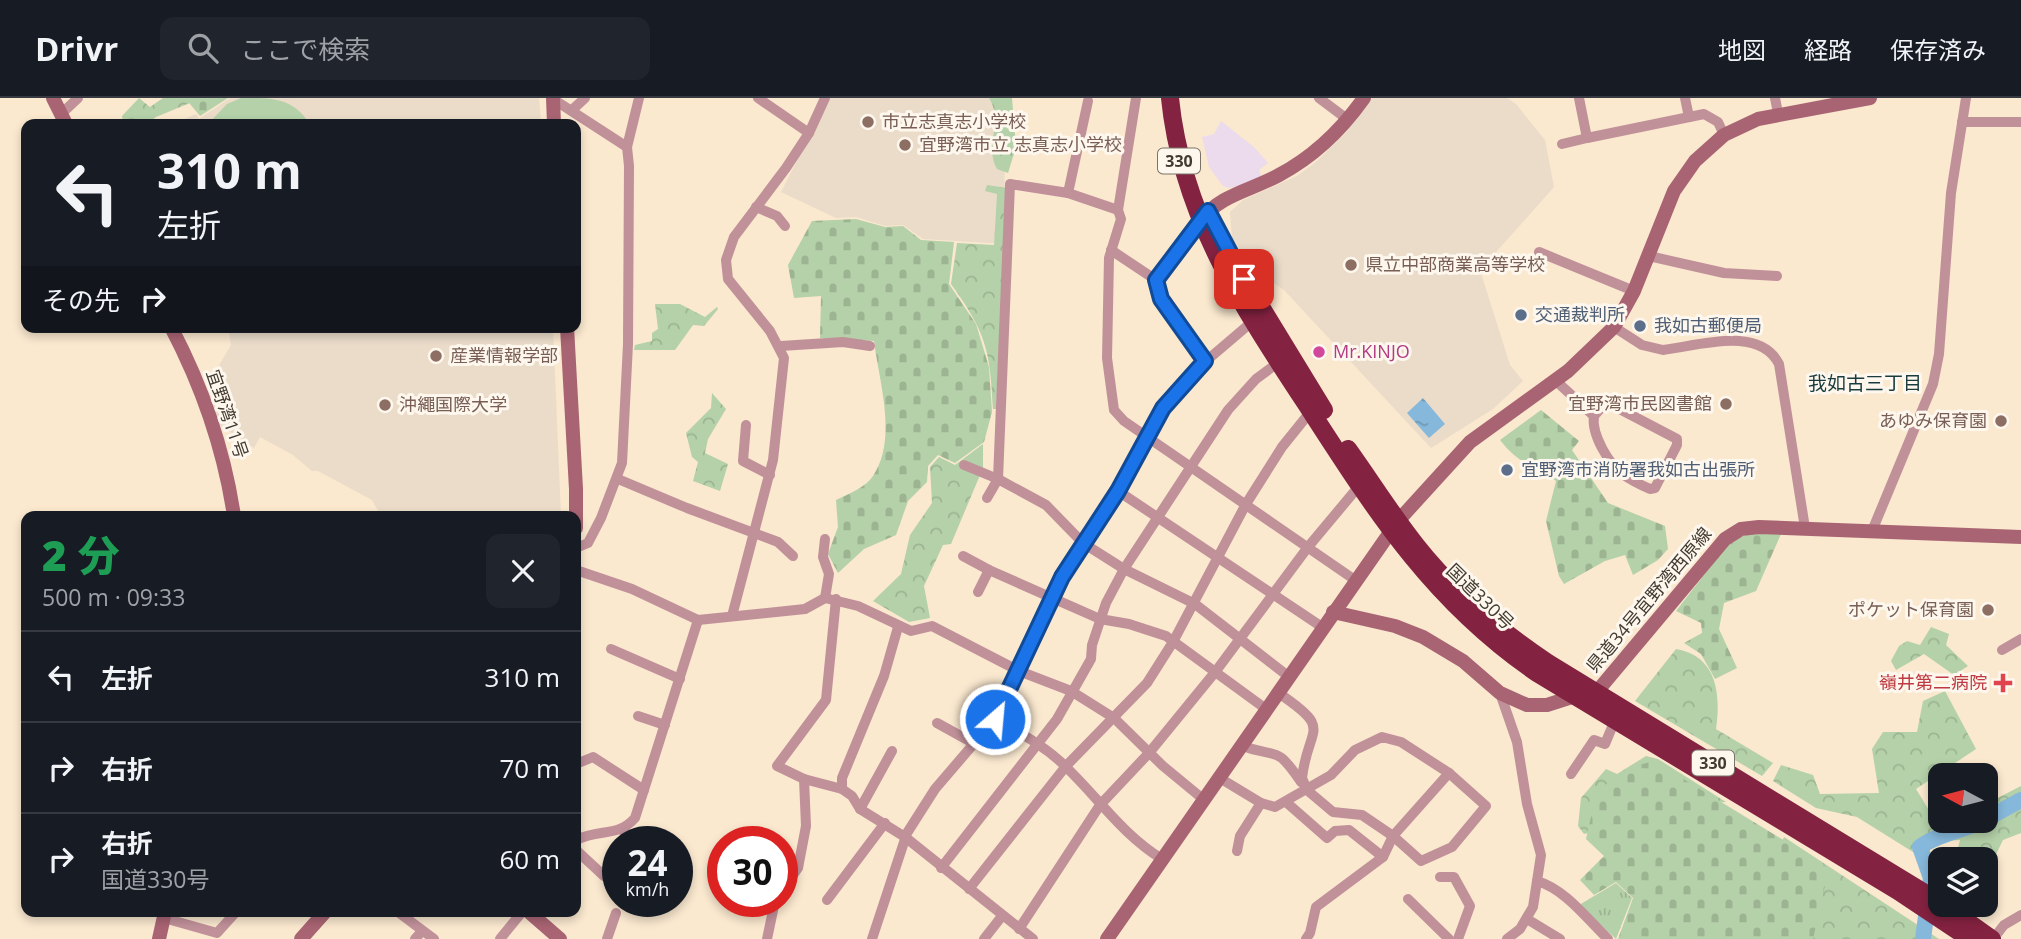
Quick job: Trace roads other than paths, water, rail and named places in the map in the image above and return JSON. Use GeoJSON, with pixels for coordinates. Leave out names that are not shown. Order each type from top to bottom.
{"type":"FeatureCollection","features":[{"type":"Feature","properties":{"kind":"highway","name":"国道330号"},"geometry":{"type":"LineString","coordinates":[[1170,98],[1176,150],[1252,321],[1359,486],[1467,617],[1520,661],[1576,697],[1928,896]]}},
{"type":"Feature","properties":{"kind":"highway","name":"国道330号"},"geometry":{"type":"LineString","coordinates":[[1182,98],[1187,145],[1204,216],[1394,526],[1483,615],[1525,648],[1832,843],[1970,939]]}},
{"type":"Feature","properties":{"kind":"highway","name":"国道330号"},"geometry":{"type":"LineString","coordinates":[[1961,917],[1992,939]]}},
{"type":"Feature","properties":{"kind":"main road"},"geometry":{"type":"LineString","coordinates":[[53,98],[63,119]]}},
{"type":"Feature","properties":{"kind":"main road"},"geometry":{"type":"LineString","coordinates":[[1204,216],[1221,199],[1269,181],[1295,165],[1347,119],[1364,98]]}},
{"type":"Feature","properties":{"kind":"main road"},"geometry":{"type":"LineString","coordinates":[[1107,939],[1394,526],[1470,442],[1591,352],[1614,327],[1634,291],[1667,207],[1695,161],[1724,135],[1746,124],[1778,113],[1870,98]]}},
{"type":"Feature","properties":{"kind":"main road"},"geometry":{"type":"LineString","coordinates":[[553,99],[554,119]]}},
{"type":"Feature","properties":{"kind":"main road","name":"宜野湾11号"},"geometry":{"type":"LineString","coordinates":[[174,333],[210,413],[221,449],[233,511]]}},
{"type":"Feature","properties":{"kind":"main road"},"geometry":{"type":"LineString","coordinates":[[567,333],[576,511]]}},
{"type":"Feature","properties":{"kind":"main road","name":"県道34号宜野湾西原線"},"geometry":{"type":"LineString","coordinates":[[1333,612],[1395,626],[1443,646],[1500,693],[1523,704],[1539,706],[1595,691],[1645,638],[1725,539],[1747,527],[2021,537]]}},
{"type":"Feature","properties":{"kind":"main road"},"geometry":{"type":"LineString","coordinates":[[159,939],[164,917]]}},
{"type":"Feature","properties":{"kind":"main road"},"geometry":{"type":"LineString","coordinates":[[301,939],[321,917]]}},
{"type":"Feature","properties":{"kind":"main road"},"geometry":{"type":"LineString","coordinates":[[534,917],[559,939]]}},
{"type":"Feature","properties":{"kind":"street"},"geometry":{"type":"LineString","coordinates":[[63,119],[78,98]]}},
{"type":"Feature","properties":{"kind":"street"},"geometry":{"type":"LineString","coordinates":[[572,110],[585,98]]}},
{"type":"Feature","properties":{"kind":"street"},"geometry":{"type":"LineString","coordinates":[[581,546],[588,543],[618,479],[626,415],[627,267],[631,239],[627,147],[639,98]]}},
{"type":"Feature","properties":{"kind":"street"},"geometry":{"type":"LineString","coordinates":[[758,98],[808,133]]}},
{"type":"Feature","properties":{"kind":"street"},"geometry":{"type":"LineString","coordinates":[[732,616],[770,475],[780,412],[784,358],[781,346],[728,279],[725,271],[734,237],[808,133],[825,98]]}},
{"type":"Feature","properties":{"kind":"street"},"geometry":{"type":"LineString","coordinates":[[1136,98],[1118,210],[1121,219],[1111,250],[1106,313],[1108,386],[1114,410],[1124,421],[1355,580]]}},
{"type":"Feature","properties":{"kind":"street"},"geometry":{"type":"LineString","coordinates":[[1319,98],[1347,119]]}},
{"type":"Feature","properties":{"kind":"street"},"geometry":{"type":"LineString","coordinates":[[1579,98],[1587,138]]}},
{"type":"Feature","properties":{"kind":"street"},"geometry":{"type":"LineString","coordinates":[[1685,98],[1689,117]]}},
{"type":"Feature","properties":{"kind":"street"},"geometry":{"type":"LineString","coordinates":[[1774,98],[1778,113]]}},
{"type":"Feature","properties":{"kind":"street"},"geometry":{"type":"LineString","coordinates":[[1872,531],[1933,384],[1939,354],[1951,193],[1966,98]]}},
{"type":"Feature","properties":{"kind":"street"},"geometry":{"type":"LineString","coordinates":[[553,99],[627,147]]}},
{"type":"Feature","properties":{"kind":"street"},"geometry":{"type":"LineString","coordinates":[[1068,193],[1088,101]]}},
{"type":"Feature","properties":{"kind":"street"},"geometry":{"type":"LineString","coordinates":[[1562,144],[1710,115],[1724,135]]}},
{"type":"Feature","properties":{"kind":"street"},"geometry":{"type":"LineString","coordinates":[[1962,122],[2021,122]]}},
{"type":"Feature","properties":{"kind":"street"},"geometry":{"type":"LineString","coordinates":[[987,498],[998,479],[1010,184],[1068,193],[1118,210]]}},
{"type":"Feature","properties":{"kind":"street"},"geometry":{"type":"LineString","coordinates":[[757,207],[777,216],[785,226]]}},
{"type":"Feature","properties":{"kind":"street"},"geometry":{"type":"LineString","coordinates":[[1156,280],[1204,216]]}},
{"type":"Feature","properties":{"kind":"street"},"geometry":{"type":"LineString","coordinates":[[1111,250],[1156,280],[1161,299],[1205,361]]}},
{"type":"Feature","properties":{"kind":"street"},"geometry":{"type":"LineString","coordinates":[[1539,252],[1634,291]]}},
{"type":"Feature","properties":{"kind":"street"},"geometry":{"type":"LineString","coordinates":[[1649,256],[1724,273],[1777,276]]}},
{"type":"Feature","properties":{"kind":"street"},"geometry":{"type":"LineString","coordinates":[[872,939],[905,837],[924,803],[995,719],[1053,597],[1083,543],[1118,491],[1163,408],[1205,361],[1252,321]]}},
{"type":"Feature","properties":{"kind":"street"},"geometry":{"type":"LineString","coordinates":[[1614,327],[1652,349],[1734,341],[1764,345],[1773,354],[1779,364],[1804,528]]}},
{"type":"Feature","properties":{"kind":"street"},"geometry":{"type":"LineString","coordinates":[[781,346],[843,342],[870,346]]}},
{"type":"Feature","properties":{"kind":"street"},"geometry":{"type":"LineString","coordinates":[[941,868],[1039,746],[1091,659],[1101,619],[1124,569],[1228,410],[1256,379],[1279,362]]}},
{"type":"Feature","properties":{"kind":"street"},"geometry":{"type":"LineString","coordinates":[[1555,380],[1594,416]]}},
{"type":"Feature","properties":{"kind":"street"},"geometry":{"type":"LineString","coordinates":[[1612,405],[1677,439],[1677,445],[1655,488],[1650,489],[1622,474],[1598,439],[1592,426],[1594,416],[1601,408],[1612,405]]}},
{"type":"Feature","properties":{"kind":"street"},"geometry":{"type":"LineString","coordinates":[[969,889],[1066,766],[1147,682],[1195,604],[1246,504],[1282,447],[1311,411]]}},
{"type":"Feature","properties":{"kind":"street"},"geometry":{"type":"LineString","coordinates":[[746,425],[743,461],[770,475]]}},
{"type":"Feature","properties":{"kind":"street"},"geometry":{"type":"LineString","coordinates":[[964,465],[998,479],[1046,505],[1083,543],[1124,569],[1195,604],[1288,676]]}},
{"type":"Feature","properties":{"kind":"street"},"geometry":{"type":"LineString","coordinates":[[618,479],[778,542],[793,556]]}},
{"type":"Feature","properties":{"kind":"street"},"geometry":{"type":"LineString","coordinates":[[1019,929],[1100,805],[1149,753],[1216,671],[1308,547],[1359,486]]}},
{"type":"Feature","properties":{"kind":"street"},"geometry":{"type":"LineString","coordinates":[[1118,491],[1216,559],[1322,627]]}},
{"type":"Feature","properties":{"kind":"street"},"geometry":{"type":"LineString","coordinates":[[825,539],[823,557],[829,574],[831,598],[826,700],[777,766],[804,779],[842,789],[852,796],[860,809],[905,837],[1033,939]]}},
{"type":"Feature","properties":{"kind":"street"},"geometry":{"type":"LineString","coordinates":[[963,556],[1101,619],[1146,629],[1173,642],[1266,709]]}},
{"type":"Feature","properties":{"kind":"street"},"geometry":{"type":"LineString","coordinates":[[978,592],[989,569]]}},
{"type":"Feature","properties":{"kind":"street"},"geometry":{"type":"LineString","coordinates":[[581,572],[632,589],[698,620],[805,609],[831,598],[858,606],[911,631],[932,626],[1019,671],[1071,691],[1114,718],[1149,753],[1203,799]]}},
{"type":"Feature","properties":{"kind":"street"},"geometry":{"type":"LineString","coordinates":[[625,826],[635,818],[698,620]]}},
{"type":"Feature","properties":{"kind":"street"},"geometry":{"type":"LineString","coordinates":[[842,789],[842,778],[884,676],[898,627]]}},
{"type":"Feature","properties":{"kind":"street"},"geometry":{"type":"LineString","coordinates":[[2002,650],[2021,639]]}},
{"type":"Feature","properties":{"kind":"street"},"geometry":{"type":"LineString","coordinates":[[611,649],[680,679]]}},
{"type":"Feature","properties":{"kind":"street"},"geometry":{"type":"LineString","coordinates":[[1278,692],[1306,712],[1312,722],[1314,739],[1303,770],[1305,787]]}},
{"type":"Feature","properties":{"kind":"street"},"geometry":{"type":"LineString","coordinates":[[1500,693],[1517,742],[1527,804],[1541,855],[1533,907],[1527,919],[1507,939]]}},
{"type":"Feature","properties":{"kind":"street"},"geometry":{"type":"LineString","coordinates":[[638,716],[665,725]]}},
{"type":"Feature","properties":{"kind":"street"},"geometry":{"type":"LineString","coordinates":[[995,719],[1066,766],[1134,839],[1162,859]]}},
{"type":"Feature","properties":{"kind":"street"},"geometry":{"type":"LineString","coordinates":[[1571,774],[1594,740],[1605,744],[1615,720]]}},
{"type":"Feature","properties":{"kind":"street"},"geometry":{"type":"LineString","coordinates":[[937,723],[975,744]]}},
{"type":"Feature","properties":{"kind":"street"},"geometry":{"type":"LineString","coordinates":[[1218,777],[1261,803],[1275,807],[1305,787],[1331,775],[1346,756],[1382,737],[1401,742],[1449,774],[1486,806],[1452,847],[1421,861],[1393,836],[1362,815],[1333,812],[1305,787],[1291,763],[1280,755],[1240,745]]}},
{"type":"Feature","properties":{"kind":"street"},"geometry":{"type":"LineString","coordinates":[[860,809],[892,751]]}},
{"type":"Feature","properties":{"kind":"street"},"geometry":{"type":"LineString","coordinates":[[581,762],[593,757],[644,790]]}},
{"type":"Feature","properties":{"kind":"street"},"geometry":{"type":"LineString","coordinates":[[1306,939],[1316,907],[1383,857],[1393,836],[1449,774]]}},
{"type":"Feature","properties":{"kind":"street"},"geometry":{"type":"LineString","coordinates":[[798,868],[807,826],[804,779]]}},
{"type":"Feature","properties":{"kind":"street"},"geometry":{"type":"LineString","coordinates":[[1286,802],[1327,838],[1335,831],[1349,830],[1383,857]]}},
{"type":"Feature","properties":{"kind":"street"},"geometry":{"type":"LineString","coordinates":[[1237,851],[1240,836],[1261,803]]}},
{"type":"Feature","properties":{"kind":"street"},"geometry":{"type":"LineString","coordinates":[[827,900],[885,823]]}},
{"type":"Feature","properties":{"kind":"street"},"geometry":{"type":"LineString","coordinates":[[581,838],[602,831]]}},
{"type":"Feature","properties":{"kind":"street"},"geometry":{"type":"LineString","coordinates":[[581,855],[602,874]]}},
{"type":"Feature","properties":{"kind":"street"},"geometry":{"type":"LineString","coordinates":[[1440,877],[1454,877],[1470,906],[1458,939]]}},
{"type":"Feature","properties":{"kind":"street"},"geometry":{"type":"LineString","coordinates":[[1536,881],[1557,891],[1608,939]]}},
{"type":"Feature","properties":{"kind":"street"},"geometry":{"type":"LineString","coordinates":[[1408,899],[1450,939]]}},
{"type":"Feature","properties":{"kind":"street"},"geometry":{"type":"LineString","coordinates":[[1992,939],[2004,925],[2021,915]]}},
{"type":"Feature","properties":{"kind":"street"},"geometry":{"type":"LineString","coordinates":[[984,939],[1002,916]]}},
{"type":"Feature","properties":{"kind":"street"},"geometry":{"type":"LineString","coordinates":[[171,917],[217,933],[231,917]]}},
{"type":"Feature","properties":{"kind":"street"},"geometry":{"type":"LineString","coordinates":[[402,917],[418,935],[434,939]]}},
{"type":"Feature","properties":{"kind":"street"},"geometry":{"type":"LineString","coordinates":[[500,939],[518,917]]}},
{"type":"Feature","properties":{"kind":"street"},"geometry":{"type":"LineString","coordinates":[[607,939],[615,917]]}},
{"type":"Feature","properties":{"kind":"street"},"geometry":{"type":"LineString","coordinates":[[766,939],[771,917]]}},
{"type":"Feature","properties":{"kind":"street"},"geometry":{"type":"LineString","coordinates":[[1527,919],[1560,939]]}},
{"type":"Feature","properties":{"kind":"water"},"geometry":{"type":"Polygon","coordinates":[[[1423,398],[1445,424],[1429,438],[1407,413],[1423,398]]]}},
{"type":"Feature","properties":{"kind":"waterway"},"geometry":{"type":"LineString","coordinates":[[1998,812],[2021,800]]}},
{"type":"Feature","properties":{"kind":"waterway"},"geometry":{"type":"LineString","coordinates":[[1923,939],[1931,878],[1920,847],[1950,833]]}},
{"type":"Feature","properties":{"kind":"place","name":"市立志真志小学校"},"geometry":{"type":"Point","coordinates":[868,122]}},
{"type":"Feature","properties":{"kind":"place","name":"宜野湾市立 志真志小学校"},"geometry":{"type":"Point","coordinates":[905,145]}},
{"type":"Feature","properties":{"kind":"place","name":"県立中部商業高等学校"},"geometry":{"type":"Point","coordinates":[1351,265]}},
{"type":"Feature","properties":{"kind":"place","name":"交通裁判所"},"geometry":{"type":"Point","coordinates":[1521,315]}},
{"type":"Feature","properties":{"kind":"place","name":"我如古郵便局"},"geometry":{"type":"Point","coordinates":[1640,326]}},
{"type":"Feature","properties":{"kind":"place","name":"Mr.KINJO"},"geometry":{"type":"Point","coordinates":[1319,352]}},
{"type":"Feature","properties":{"kind":"place","name":"産業情報学部"},"geometry":{"type":"Point","coordinates":[436,356]}},
{"type":"Feature","properties":{"kind":"place","name":"宜野湾市民図書館"},"geometry":{"type":"Point","coordinates":[1726,404]}},
{"type":"Feature","properties":{"kind":"place","name":"沖繩国際大学"},"geometry":{"type":"Point","coordinates":[385,405]}},
{"type":"Feature","properties":{"kind":"place","name":"あゆみ保育園"},"geometry":{"type":"Point","coordinates":[2001,421]}},
{"type":"Feature","properties":{"kind":"place","name":"宜野湾市消防署我如古出張所"},"geometry":{"type":"Point","coordinates":[1507,470]}},
{"type":"Feature","properties":{"kind":"place","name":"ポケット保育園"},"geometry":{"type":"Point","coordinates":[1988,610]}},
{"type":"Feature","properties":{"kind":"place","name":"嶺井第二病院"},"geometry":{"type":"Point","coordinates":[2003,683]}},
{"type":"Feature","properties":{"kind":"district","name":"我如古三丁目"},"geometry":{"type":"Point","coordinates":[1865,383]}}]}
